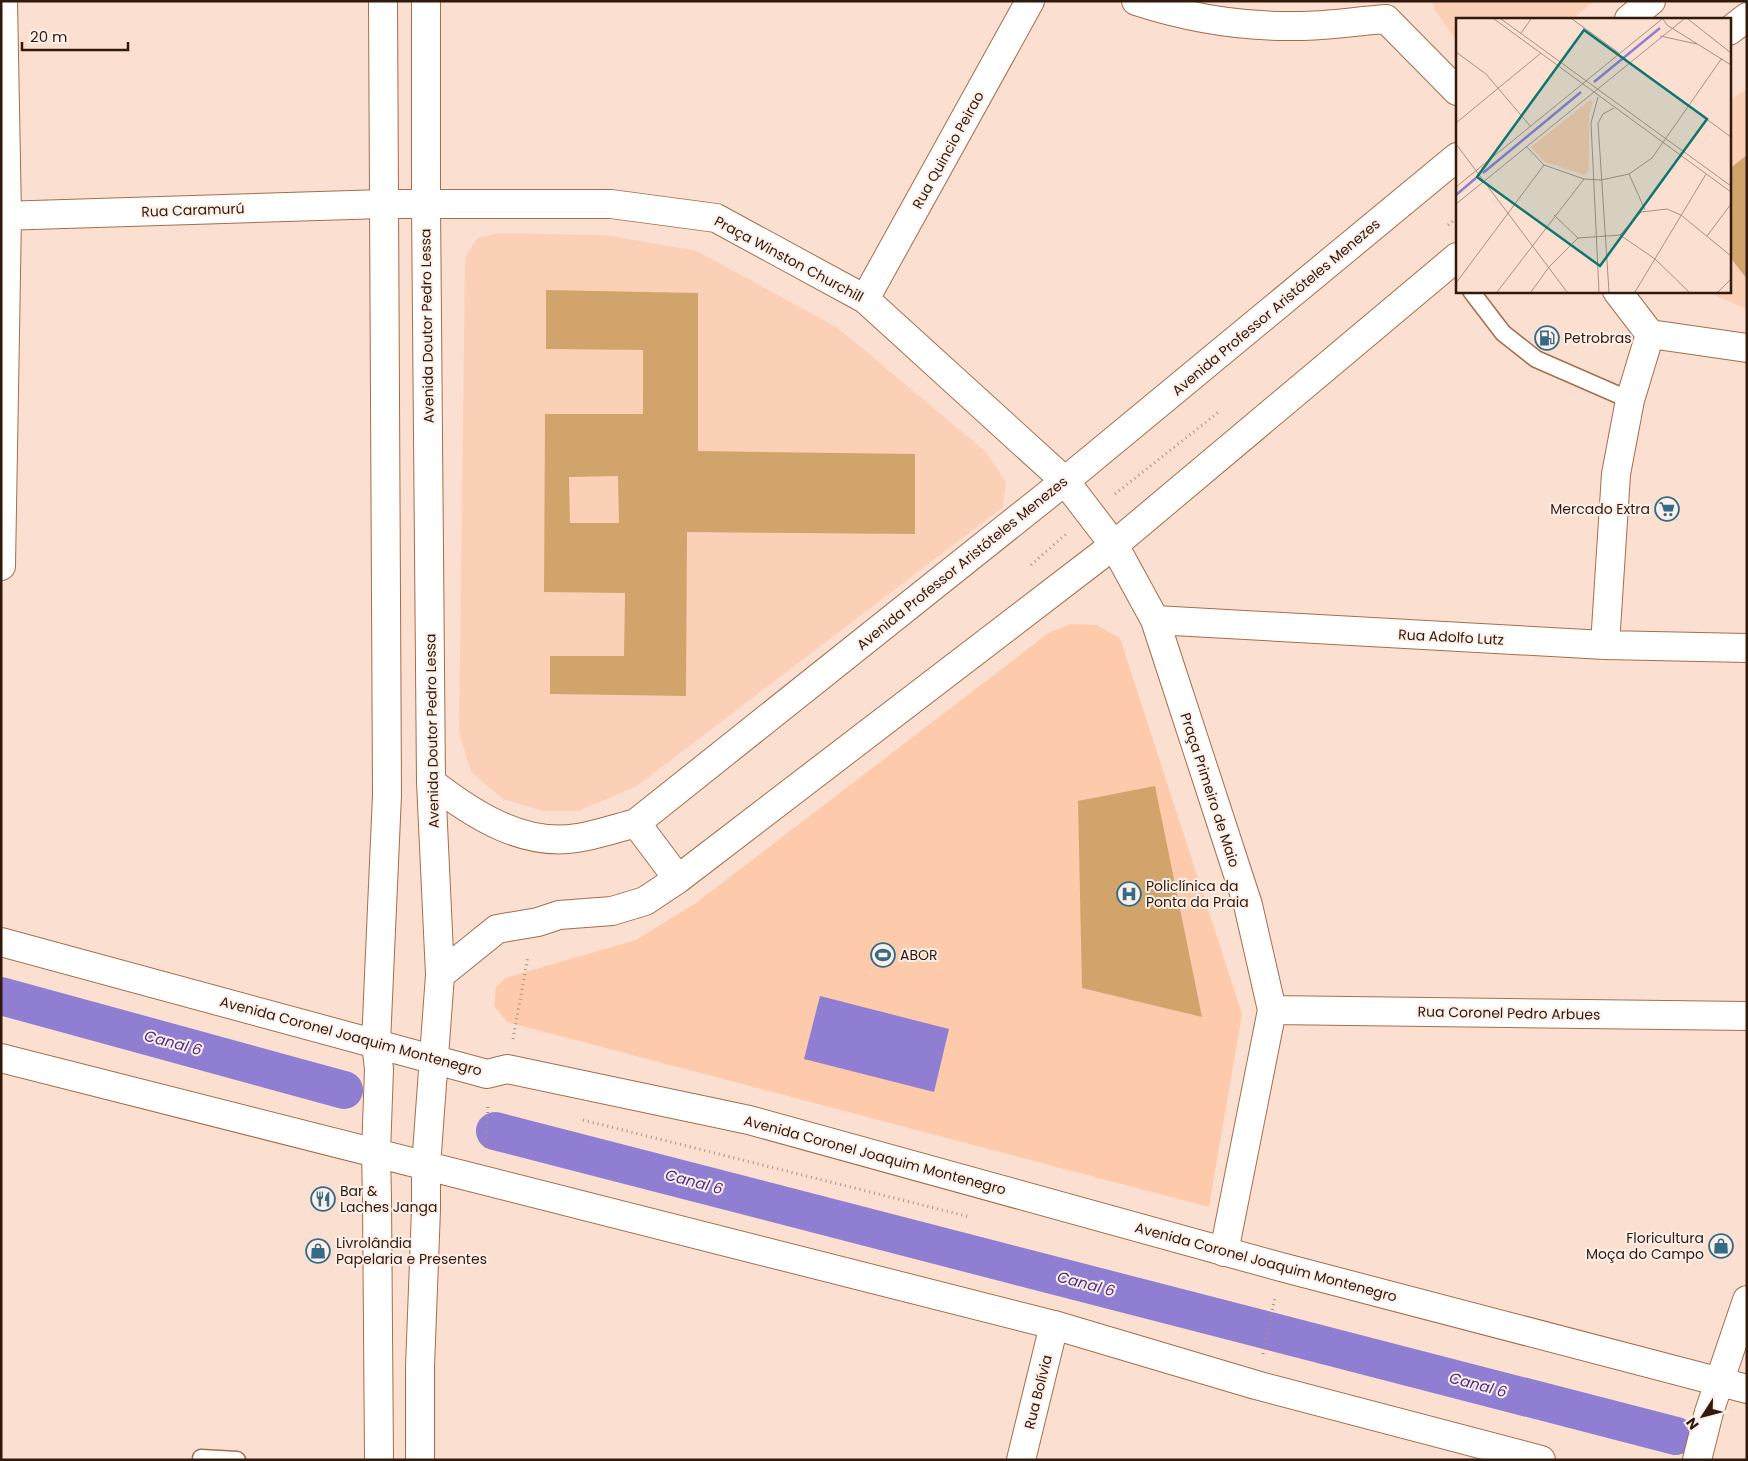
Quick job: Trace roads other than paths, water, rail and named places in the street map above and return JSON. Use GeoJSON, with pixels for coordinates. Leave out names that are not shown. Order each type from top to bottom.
{"type":"FeatureCollection","features":[{"type":"Feature","properties":{"kind":"main road"},"geometry":{"type":"LineString","coordinates":[[1,566],[4,216],[3,1]]}},
{"type":"Feature","properties":{"kind":"main road"},"geometry":{"type":"LineString","coordinates":[[379,1460],[378,1199],[376,1153],[379,1069],[376,1043],[387,795],[383,1]]}},
{"type":"Feature","properties":{"kind":"main road","name":"Avenida Doutor Pedro Lessa"},"geometry":{"type":"LineString","coordinates":[[420,1460],[420,1367],[426,1166],[440,975],[431,782],[426,1]]}},
{"type":"Feature","properties":{"kind":"main road","name":"Rua Quincio Peirao"},"geometry":{"type":"LineString","coordinates":[[865,298],[1030,1]]}},
{"type":"Feature","properties":{"kind":"main road"},"geometry":{"type":"LineString","coordinates":[[1136,1],[1181,14],[1242,24],[1299,26],[1386,10],[1456,90]]}},
{"type":"Feature","properties":{"kind":"main road"},"geometry":{"type":"LineString","coordinates":[[1630,18],[1650,1]]}},
{"type":"Feature","properties":{"kind":"main road"},"geometry":{"type":"LineString","coordinates":[[1730,30],[1747,16]]}},
{"type":"Feature","properties":{"kind":"main road","name":"Avenida Professor Aristóteles Menezes"},"geometry":{"type":"LineString","coordinates":[[431,782],[460,805],[483,817],[507,829],[544,840],[577,838],[636,823],[1065,481],[1456,159]]}},
{"type":"Feature","properties":{"kind":"main road","name":"Rua Caramurú"},"geometry":{"type":"LineString","coordinates":[[4,216],[384,204]]}},
{"type":"Feature","properties":{"kind":"main road","name":"Praça Winston Churchill"},"geometry":{"type":"LineString","coordinates":[[384,204],[611,204],[716,218],[865,298],[1065,481],[1114,545]]}},
{"type":"Feature","properties":{"kind":"main road"},"geometry":{"type":"LineString","coordinates":[[440,975],[497,929],[538,922],[559,915],[612,911],[645,901],[678,879],[1114,545],[1454,264]]}},
{"type":"Feature","properties":{"kind":"main road"},"geometry":{"type":"LineString","coordinates":[[1618,292],[1650,334],[1747,348]]}},
{"type":"Feature","properties":{"kind":"main road"},"geometry":{"type":"LineString","coordinates":[[1605,645],[1616,474],[1630,400],[1650,334]]}},
{"type":"Feature","properties":{"kind":"main road","name":"Praça Primeiro de Maio"},"geometry":{"type":"LineString","coordinates":[[1114,545],[1154,620],[1248,905],[1272,1010],[1224,1252]]}},
{"type":"Feature","properties":{"kind":"main road","name":"Rua Adolfo Lutz"},"geometry":{"type":"LineString","coordinates":[[1154,620],[1605,645],[1747,648]]}},
{"type":"Feature","properties":{"kind":"main road"},"geometry":{"type":"LineString","coordinates":[[636,823],[678,879]]}},
{"type":"Feature","properties":{"kind":"main road","name":"Avenida Coronel Joaquim Montenegro"},"geometry":{"type":"LineString","coordinates":[[1,942],[487,1074],[507,1068],[749,1120],[1224,1252],[1747,1389]]}},
{"type":"Feature","properties":{"kind":"main road","name":"Rua Coronel Pedro Arbues"},"geometry":{"type":"LineString","coordinates":[[1272,1010],[1747,1016]]}},
{"type":"Feature","properties":{"kind":"main road"},"geometry":{"type":"LineString","coordinates":[[1,1058],[485,1182],[1054,1324],[1256,1385],[1541,1460]]}},
{"type":"Feature","properties":{"kind":"main road"},"geometry":{"type":"LineString","coordinates":[[1697,1460],[1718,1382],[1747,1300]]}},
{"type":"Feature","properties":{"kind":"main road","name":"Rua Bolívia"},"geometry":{"type":"LineString","coordinates":[[1021,1460],[1054,1324]]}},
{"type":"Feature","properties":{"kind":"lane"},"geometry":{"type":"LineString","coordinates":[[1472,292],[1504,333],[1536,359],[1630,400]]}},
{"type":"Feature","properties":{"kind":"lane"},"geometry":{"type":"LineString","coordinates":[[201,1458],[237,1460]]}},
{"type":"Feature","properties":{"kind":"waterway","name":"Canal 6"},"geometry":{"type":"LineString","coordinates":[[1,996],[344,1090]]}},
{"type":"Feature","properties":{"kind":"waterway","name":"Canal 6"},"geometry":{"type":"LineString","coordinates":[[495,1131],[1676,1436]]}},
{"type":"Feature","properties":{"kind":"place","name":"Petrobras"},"geometry":{"type":"Point","coordinates":[1547,338]}},
{"type":"Feature","properties":{"kind":"place","name":"Mercado Extra"},"geometry":{"type":"Point","coordinates":[1667,509]}},
{"type":"Feature","properties":{"kind":"place","name":"Policlínica da Ponta da Praia"},"geometry":{"type":"Point","coordinates":[1129,894]}},
{"type":"Feature","properties":{"kind":"place","name":"ABOR"},"geometry":{"type":"Point","coordinates":[883,955]}},
{"type":"Feature","properties":{"kind":"place","name":"Bar & Laches Janga"},"geometry":{"type":"Point","coordinates":[323,1199]}},
{"type":"Feature","properties":{"kind":"place","name":"Floricultura Moça do Campo"},"geometry":{"type":"Point","coordinates":[1721,1246]}},
{"type":"Feature","properties":{"kind":"place","name":"Livrolândia Papelaria e Presentes"},"geometry":{"type":"Point","coordinates":[318,1251]}}]}
